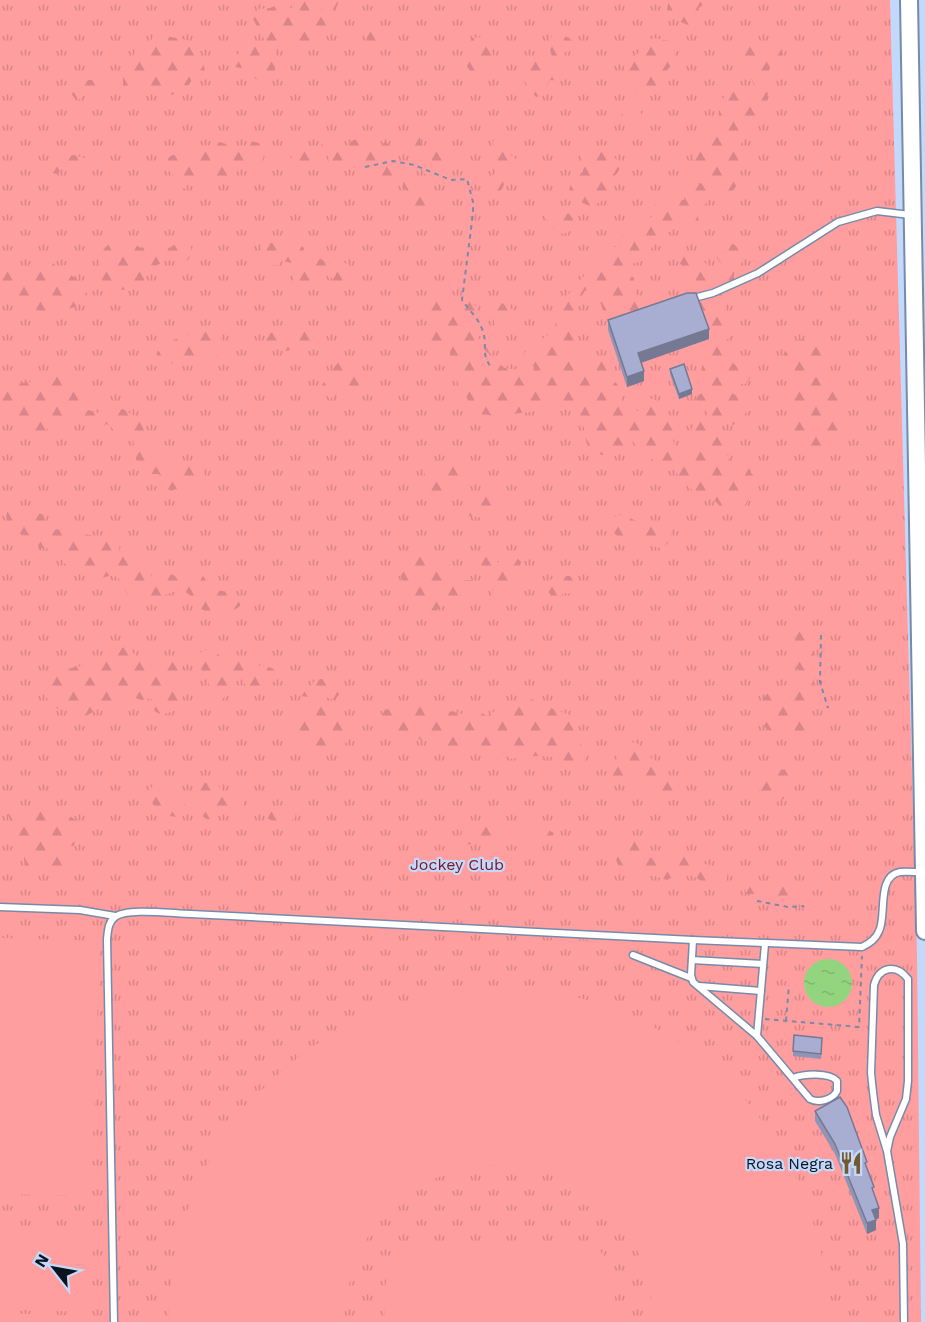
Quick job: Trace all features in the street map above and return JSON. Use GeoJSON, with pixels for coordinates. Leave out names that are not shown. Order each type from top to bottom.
{"type":"FeatureCollection","features":[{"type":"Feature","properties":{"kind":"main road"},"geometry":{"type":"LineString","coordinates":[[909,0],[925,931]]}},
{"type":"Feature","properties":{"kind":"lane"},"geometry":{"type":"LineString","coordinates":[[690,299],[713,293],[758,273],[838,222],[877,211],[914,215]]}},
{"type":"Feature","properties":{"kind":"lane"},"geometry":{"type":"LineString","coordinates":[[0,907],[80,910],[116,916],[135,913],[191,914],[862,947],[871,942],[879,933],[883,895],[889,879],[899,872],[924,873]]}},
{"type":"Feature","properties":{"kind":"lane"},"geometry":{"type":"LineString","coordinates":[[114,1322],[107,939],[109,925],[116,916]]}},
{"type":"Feature","properties":{"kind":"lane"},"geometry":{"type":"LineString","coordinates":[[691,978],[693,940]]}},
{"type":"Feature","properties":{"kind":"lane"},"geometry":{"type":"LineString","coordinates":[[758,1036],[765,944]]}},
{"type":"Feature","properties":{"kind":"lane"},"geometry":{"type":"LineString","coordinates":[[633,955],[691,978],[758,1036],[794,1078],[814,1101],[818,1102],[832,1097],[837,1091],[837,1081],[831,1076],[803,1075],[794,1078]]}},
{"type":"Feature","properties":{"kind":"lane"},"geometry":{"type":"LineString","coordinates":[[692,960],[763,964]]}},
{"type":"Feature","properties":{"kind":"lane"},"geometry":{"type":"LineString","coordinates":[[887,1151],[890,1137],[906,1099],[908,1081],[908,979],[898,970],[890,969],[882,971],[876,977],[874,985],[871,1073],[876,1115],[887,1151],[903,1244],[904,1322]]}},
{"type":"Feature","properties":{"kind":"lane"},"geometry":{"type":"LineString","coordinates":[[699,986],[761,991]]}},
{"type":"Feature","properties":{"kind":"path"},"geometry":{"type":"LineString","coordinates":[[365,167],[393,161],[414,165],[451,180],[467,178],[473,202],[473,213],[462,300],[481,326],[485,339],[484,355],[492,368]]}},
{"type":"Feature","properties":{"kind":"path"},"geometry":{"type":"LineString","coordinates":[[820,635],[820,682],[828,708]]}},
{"type":"Feature","properties":{"kind":"path"},"geometry":{"type":"LineString","coordinates":[[758,902],[788,907],[804,906]]}},
{"type":"Feature","properties":{"kind":"path"},"geometry":{"type":"LineString","coordinates":[[759,1019],[859,1028],[862,947]]}},
{"type":"Feature","properties":{"kind":"path"},"geometry":{"type":"LineString","coordinates":[[786,1021],[789,985]]}},
{"type":"Feature","properties":{"kind":"green space","name":"Jockey Club"},"geometry":{"type":"Polygon","coordinates":[[[0,0],[890,0],[917,954],[921,1322],[0,1322],[0,0]]]}},
{"type":"Feature","properties":{"kind":"green space"},"geometry":{"type":"Polygon","coordinates":[[[291,0],[339,0],[329,16],[317,45],[311,50],[305,50],[289,40],[281,43],[275,51],[280,63],[276,66],[273,77],[259,82],[245,64],[241,68],[235,67],[234,59],[241,46],[248,41],[261,49],[265,45],[253,19],[259,9],[280,4],[290,10],[294,5],[291,0]]]}},
{"type":"Feature","properties":{"kind":"green space"},"geometry":{"type":"Polygon","coordinates":[[[669,0],[708,0],[699,8],[697,18],[688,25],[671,15],[667,9],[669,0]]]}},
{"type":"Feature","properties":{"kind":"green space"},"geometry":{"type":"Polygon","coordinates":[[[371,25],[384,26],[392,36],[386,46],[376,51],[368,48],[366,44],[368,40],[363,33],[363,29],[371,25]]]}},
{"type":"Feature","properties":{"kind":"green space"},"geometry":{"type":"Polygon","coordinates":[[[157,34],[191,41],[202,61],[204,78],[200,81],[191,81],[189,85],[180,86],[176,94],[172,95],[143,85],[133,89],[123,87],[123,67],[128,66],[139,44],[151,40],[157,34]]]}},
{"type":"Feature","properties":{"kind":"green space"},"geometry":{"type":"Polygon","coordinates":[[[556,35],[567,37],[575,44],[573,52],[564,53],[566,61],[561,68],[565,75],[563,81],[550,80],[545,94],[536,97],[527,86],[521,72],[531,60],[552,57],[548,43],[551,37],[556,35]]]}},
{"type":"Feature","properties":{"kind":"green space"},"geometry":{"type":"Polygon","coordinates":[[[481,37],[492,42],[490,50],[493,53],[494,62],[489,68],[484,67],[481,70],[479,85],[466,85],[465,80],[470,71],[465,63],[468,54],[466,50],[472,38],[481,37]]]}},
{"type":"Feature","properties":{"kind":"green space"},"geometry":{"type":"Polygon","coordinates":[[[754,37],[761,41],[761,49],[779,48],[783,54],[777,66],[769,70],[775,84],[767,96],[767,112],[749,121],[749,134],[740,145],[742,163],[734,176],[739,182],[730,195],[712,197],[698,214],[705,241],[701,242],[690,226],[680,225],[656,240],[645,260],[628,265],[627,273],[634,278],[634,291],[641,299],[638,311],[611,326],[606,320],[601,304],[594,300],[587,289],[575,313],[579,357],[584,360],[599,360],[611,369],[611,379],[620,388],[622,404],[627,410],[638,411],[640,409],[638,402],[645,398],[660,403],[666,408],[663,416],[666,420],[683,428],[682,433],[673,439],[674,444],[681,451],[687,450],[699,454],[699,440],[691,430],[695,422],[707,415],[708,409],[700,406],[696,399],[705,388],[700,379],[703,360],[695,346],[697,339],[687,297],[696,287],[695,284],[687,281],[685,269],[676,259],[685,254],[692,255],[701,259],[720,275],[725,269],[717,258],[712,244],[718,239],[732,243],[741,251],[742,262],[730,286],[737,294],[725,310],[732,318],[723,327],[729,331],[731,336],[719,346],[722,351],[730,351],[737,356],[733,363],[735,365],[746,364],[751,367],[752,375],[746,384],[732,383],[725,386],[723,391],[744,400],[747,410],[742,419],[734,424],[726,423],[718,417],[717,430],[730,460],[748,465],[751,473],[759,481],[749,494],[748,502],[743,509],[730,507],[722,510],[711,499],[695,500],[692,490],[674,470],[650,458],[631,440],[624,448],[613,454],[602,455],[591,450],[579,418],[569,407],[555,399],[545,410],[496,416],[480,414],[472,407],[453,374],[450,352],[439,341],[429,342],[425,338],[425,333],[436,322],[435,317],[429,312],[433,302],[446,305],[449,312],[454,314],[458,311],[456,300],[463,297],[468,298],[477,308],[478,338],[482,341],[492,337],[498,343],[492,353],[488,353],[481,347],[479,357],[482,365],[488,369],[496,362],[505,368],[533,372],[534,367],[523,360],[523,355],[528,348],[538,348],[541,340],[554,331],[557,315],[564,307],[565,299],[602,253],[621,244],[619,239],[632,225],[640,222],[651,224],[651,217],[658,213],[654,207],[660,201],[684,200],[685,183],[710,185],[717,183],[715,179],[705,177],[703,169],[692,157],[697,150],[705,148],[704,137],[709,130],[717,130],[720,126],[719,110],[725,97],[734,90],[755,93],[757,91],[751,78],[754,62],[751,60],[744,62],[739,56],[742,45],[754,37]]]}},
{"type":"Feature","properties":{"kind":"green space"},"geometry":{"type":"Polygon","coordinates":[[[654,38],[670,41],[674,47],[674,58],[659,82],[656,93],[645,97],[637,96],[633,86],[628,83],[625,64],[642,50],[648,40],[654,38]]]}},
{"type":"Feature","properties":{"kind":"green space"},"geometry":{"type":"Polygon","coordinates":[[[101,74],[109,78],[107,90],[96,94],[86,91],[80,99],[71,94],[73,79],[92,80],[101,74]]]}},
{"type":"Feature","properties":{"kind":"green space"},"geometry":{"type":"Polygon","coordinates":[[[637,105],[642,115],[639,120],[629,121],[621,116],[626,107],[637,105]]]}},
{"type":"Feature","properties":{"kind":"green space"},"geometry":{"type":"Polygon","coordinates":[[[503,133],[509,140],[509,154],[516,159],[517,163],[514,168],[506,168],[503,187],[494,194],[490,191],[488,183],[500,165],[493,142],[498,134],[503,133]]]}},
{"type":"Feature","properties":{"kind":"green space"},"geometry":{"type":"Polygon","coordinates":[[[413,134],[420,138],[421,146],[426,147],[429,135],[434,136],[438,143],[450,150],[447,157],[452,164],[450,168],[443,173],[430,176],[423,173],[421,160],[406,152],[404,148],[406,139],[413,134]]]}},
{"type":"Feature","properties":{"kind":"green space"},"geometry":{"type":"Polygon","coordinates":[[[361,139],[378,151],[386,142],[393,150],[386,157],[387,164],[393,170],[393,178],[382,183],[375,175],[372,177],[360,168],[334,170],[328,159],[330,153],[341,147],[347,150],[350,142],[361,139]]]}},
{"type":"Feature","properties":{"kind":"green space"},"geometry":{"type":"Polygon","coordinates":[[[251,141],[259,143],[265,151],[261,166],[244,163],[234,176],[215,185],[195,176],[184,189],[165,166],[167,158],[176,154],[192,155],[207,146],[220,142],[240,149],[251,141]]]}},
{"type":"Feature","properties":{"kind":"green space"},"geometry":{"type":"Polygon","coordinates":[[[322,144],[326,151],[322,156],[322,163],[318,164],[315,170],[307,169],[298,173],[291,160],[290,147],[299,146],[314,153],[322,144]]]}},
{"type":"Feature","properties":{"kind":"green space"},"geometry":{"type":"Polygon","coordinates":[[[590,148],[607,149],[618,161],[620,167],[611,180],[608,195],[591,207],[573,198],[569,193],[573,180],[583,172],[582,154],[590,148]]]}},
{"type":"Feature","properties":{"kind":"green space"},"geometry":{"type":"Polygon","coordinates":[[[74,155],[84,158],[85,169],[82,173],[69,173],[63,167],[58,174],[46,172],[49,160],[74,155]]]}},
{"type":"Feature","properties":{"kind":"green space"},"geometry":{"type":"Polygon","coordinates":[[[409,168],[416,180],[424,181],[427,191],[435,194],[438,199],[437,207],[426,210],[420,217],[413,214],[411,197],[406,192],[403,181],[402,169],[409,168]]]}},
{"type":"Feature","properties":{"kind":"green space"},"geometry":{"type":"Polygon","coordinates":[[[549,210],[566,212],[572,218],[574,227],[564,234],[555,231],[545,215],[549,210]]]}},
{"type":"Feature","properties":{"kind":"green space"},"geometry":{"type":"Polygon","coordinates":[[[114,241],[121,245],[134,244],[141,248],[153,241],[164,243],[170,248],[182,242],[190,245],[191,255],[185,262],[165,260],[156,266],[147,264],[147,275],[144,281],[128,289],[113,291],[104,284],[100,268],[104,249],[114,241]]]}},
{"type":"Feature","properties":{"kind":"green space"},"geometry":{"type":"Polygon","coordinates":[[[265,241],[285,247],[290,242],[298,242],[304,248],[302,258],[297,264],[282,261],[278,265],[267,265],[261,253],[261,247],[265,241]]]}},
{"type":"Feature","properties":{"kind":"green space"},"geometry":{"type":"Polygon","coordinates":[[[44,257],[50,259],[58,269],[65,265],[73,268],[71,275],[85,286],[87,294],[85,299],[75,307],[47,315],[41,314],[31,305],[13,303],[7,295],[0,296],[0,264],[24,266],[44,257]]]}},
{"type":"Feature","properties":{"kind":"green space"},"geometry":{"type":"Polygon","coordinates":[[[319,258],[324,261],[330,260],[332,265],[349,264],[354,268],[353,275],[359,280],[349,287],[336,288],[332,278],[328,275],[319,279],[314,289],[302,291],[292,282],[295,274],[308,261],[319,258]]]}},
{"type":"Feature","properties":{"kind":"green space"},"geometry":{"type":"Polygon","coordinates":[[[502,303],[513,310],[516,321],[504,331],[496,326],[494,321],[496,308],[502,303]]]}},
{"type":"Feature","properties":{"kind":"green space"},"geometry":{"type":"Polygon","coordinates":[[[210,328],[218,330],[221,340],[217,350],[218,359],[213,363],[200,362],[186,366],[174,363],[162,366],[156,360],[157,352],[163,346],[181,336],[200,333],[210,328]]]}},
{"type":"Feature","properties":{"kind":"green space"},"geometry":{"type":"Polygon","coordinates":[[[289,329],[290,334],[302,330],[312,331],[320,335],[321,340],[318,344],[312,341],[309,346],[286,351],[280,347],[273,351],[266,347],[268,334],[289,329]]]}},
{"type":"Feature","properties":{"kind":"green space"},"geometry":{"type":"Polygon","coordinates":[[[808,338],[818,341],[826,349],[825,359],[818,372],[837,381],[844,394],[840,437],[829,449],[818,454],[807,454],[798,447],[788,409],[791,398],[806,382],[805,376],[789,371],[782,363],[789,345],[797,340],[808,338]]]}},
{"type":"Feature","properties":{"kind":"green space"},"geometry":{"type":"Polygon","coordinates":[[[340,360],[357,367],[364,374],[368,383],[359,393],[338,390],[335,397],[330,398],[323,393],[322,385],[326,379],[332,378],[332,370],[340,360]]]}},
{"type":"Feature","properties":{"kind":"green space"},"geometry":{"type":"Polygon","coordinates":[[[65,373],[74,377],[76,388],[88,399],[88,410],[98,413],[112,406],[133,415],[138,419],[144,431],[149,447],[162,455],[169,464],[192,466],[202,471],[205,480],[202,487],[191,494],[176,489],[171,491],[162,485],[159,474],[143,474],[137,465],[133,439],[118,435],[107,424],[97,429],[70,417],[61,419],[44,433],[28,430],[23,421],[16,418],[0,423],[0,386],[45,382],[65,373]]]}},
{"type":"Feature","properties":{"kind":"green space"},"geometry":{"type":"Polygon","coordinates":[[[437,460],[448,461],[467,471],[469,481],[457,496],[439,499],[426,490],[424,480],[426,467],[437,460]]]}},
{"type":"Feature","properties":{"kind":"green space"},"geometry":{"type":"Polygon","coordinates":[[[487,489],[500,499],[500,505],[484,518],[469,516],[472,505],[477,502],[482,491],[487,489]]]}},
{"type":"Feature","properties":{"kind":"green space"},"geometry":{"type":"Polygon","coordinates":[[[14,505],[44,515],[46,525],[51,529],[103,538],[112,533],[121,539],[118,555],[137,556],[144,564],[148,575],[171,574],[178,578],[190,569],[202,575],[212,590],[228,592],[238,597],[241,600],[240,606],[223,614],[212,614],[206,612],[189,594],[183,591],[172,592],[144,602],[133,599],[129,597],[121,581],[115,576],[96,577],[85,566],[66,565],[53,550],[40,548],[29,535],[18,533],[10,527],[7,513],[9,507],[14,505]]]}},
{"type":"Feature","properties":{"kind":"green space"},"geometry":{"type":"Polygon","coordinates":[[[623,514],[637,521],[662,523],[670,531],[669,541],[659,548],[640,538],[618,537],[612,529],[611,518],[623,514]]]}},
{"type":"Feature","properties":{"kind":"green space"},"geometry":{"type":"Polygon","coordinates":[[[416,552],[453,568],[458,580],[472,580],[474,582],[472,589],[432,611],[417,607],[399,574],[403,559],[408,554],[416,552]]]}},
{"type":"Feature","properties":{"kind":"green space"},"geometry":{"type":"Polygon","coordinates":[[[483,552],[492,553],[499,564],[504,565],[507,565],[513,558],[517,558],[521,562],[518,572],[525,574],[527,578],[508,584],[500,600],[495,599],[492,595],[494,587],[488,582],[481,564],[483,552]]]}},
{"type":"Feature","properties":{"kind":"green space"},"geometry":{"type":"Polygon","coordinates":[[[556,575],[570,576],[576,585],[569,594],[564,593],[554,601],[546,584],[556,575]]]}},
{"type":"Feature","properties":{"kind":"green space"},"geometry":{"type":"Polygon","coordinates":[[[800,630],[806,631],[810,637],[811,650],[819,668],[807,699],[810,706],[804,718],[808,733],[805,737],[773,733],[758,718],[762,702],[768,693],[790,696],[794,690],[793,683],[801,672],[790,663],[789,654],[794,648],[795,634],[800,630]]]}},
{"type":"Feature","properties":{"kind":"green space"},"geometry":{"type":"Polygon","coordinates":[[[118,647],[129,648],[140,661],[166,661],[178,665],[186,677],[180,686],[183,698],[179,707],[159,714],[154,709],[151,698],[142,700],[132,697],[119,706],[109,702],[81,719],[68,710],[58,709],[49,703],[47,689],[52,679],[63,671],[76,667],[101,666],[103,655],[118,647]]]}},
{"type":"Feature","properties":{"kind":"green space"},"geometry":{"type":"Polygon","coordinates":[[[205,650],[215,652],[229,662],[271,668],[278,677],[264,691],[255,695],[238,676],[228,673],[225,695],[221,701],[215,701],[211,695],[208,680],[198,662],[199,653],[205,650]]]}},
{"type":"Feature","properties":{"kind":"green space"},"geometry":{"type":"Polygon","coordinates":[[[321,679],[336,683],[342,690],[335,700],[322,696],[318,703],[328,714],[346,726],[351,738],[339,746],[316,752],[305,740],[283,734],[282,728],[288,720],[312,704],[309,697],[300,696],[298,691],[300,686],[311,688],[314,681],[321,679]]]}},
{"type":"Feature","properties":{"kind":"green space"},"geometry":{"type":"Polygon","coordinates":[[[524,698],[570,715],[578,725],[579,739],[586,758],[581,763],[575,765],[556,757],[536,756],[510,759],[494,748],[488,751],[482,750],[477,745],[474,730],[463,735],[468,753],[450,754],[425,740],[419,739],[407,743],[398,741],[381,723],[384,710],[391,709],[404,714],[412,703],[425,704],[435,713],[449,711],[462,714],[475,709],[487,716],[505,705],[524,698]]]}},
{"type":"Feature","properties":{"kind":"green space"},"geometry":{"type":"Polygon","coordinates":[[[636,742],[656,761],[660,770],[679,784],[680,791],[675,799],[660,802],[642,783],[618,781],[607,774],[621,748],[626,744],[636,742]]]}},
{"type":"Feature","properties":{"kind":"green space"},"geometry":{"type":"Polygon","coordinates":[[[771,767],[782,770],[788,768],[800,775],[801,779],[786,798],[776,802],[774,799],[764,797],[762,791],[756,787],[758,770],[771,767]]]}},
{"type":"Feature","properties":{"kind":"green space"},"geometry":{"type":"Polygon","coordinates":[[[203,782],[220,787],[224,798],[231,803],[234,800],[234,791],[238,792],[243,799],[243,807],[235,812],[221,814],[215,819],[205,818],[199,812],[192,796],[196,787],[203,782]]]}},
{"type":"Feature","properties":{"kind":"green space"},"geometry":{"type":"Polygon","coordinates":[[[155,784],[184,802],[184,810],[179,817],[162,813],[154,806],[148,790],[155,784]]]}},
{"type":"Feature","properties":{"kind":"green space"},"geometry":{"type":"Polygon","coordinates":[[[43,803],[47,804],[53,815],[70,816],[81,824],[80,832],[72,835],[76,842],[73,846],[64,846],[62,850],[68,856],[70,863],[59,874],[42,857],[38,857],[29,866],[25,866],[22,844],[17,844],[15,840],[17,836],[13,834],[14,826],[8,815],[13,806],[36,808],[43,803]]]}},
{"type":"Feature","properties":{"kind":"green space"},"geometry":{"type":"Polygon","coordinates":[[[268,806],[293,811],[296,816],[292,820],[278,824],[263,813],[268,806]]]}},
{"type":"Feature","properties":{"kind":"green space"},"geometry":{"type":"Polygon","coordinates":[[[475,824],[499,830],[506,836],[505,840],[498,846],[480,843],[466,845],[461,841],[462,831],[475,824]]]}},
{"type":"Feature","properties":{"kind":"green space"},"geometry":{"type":"Polygon","coordinates":[[[540,826],[554,833],[552,838],[547,841],[538,839],[528,841],[524,833],[525,828],[540,826]]]}},
{"type":"Feature","properties":{"kind":"green space"},"geometry":{"type":"Polygon","coordinates":[[[625,838],[645,845],[648,857],[652,858],[660,854],[672,857],[683,856],[721,868],[727,873],[725,884],[713,886],[687,874],[667,880],[618,865],[614,854],[614,844],[625,838]]]}},
{"type":"Feature","properties":{"kind":"green space"},"geometry":{"type":"Polygon","coordinates":[[[750,877],[761,884],[787,886],[797,898],[786,904],[775,905],[755,894],[746,894],[745,886],[750,877]]]}},
{"type":"Feature","properties":{"kind":"green space"},"geometry":{"type":"Polygon","coordinates":[[[0,938],[100,941],[91,1196],[0,1194],[0,938]]]}},
{"type":"Feature","properties":{"kind":"green space"},"geometry":{"type":"Polygon","coordinates":[[[508,988],[580,998],[634,1017],[682,1044],[724,1077],[760,1117],[788,1162],[810,1212],[824,1266],[829,1322],[653,1322],[639,1254],[605,1205],[556,1176],[501,1166],[445,1175],[396,1204],[360,1253],[344,1322],[168,1322],[175,1257],[185,1218],[201,1177],[223,1138],[250,1103],[281,1072],[317,1044],[355,1022],[396,1005],[440,994],[508,988]]]}},
{"type":"Feature","properties":{"kind":"green space"},"geometry":{"type":"Polygon","coordinates":[[[0,1226],[94,1230],[90,1312],[0,1309],[0,1226]]]}},
{"type":"Feature","properties":{"kind":"green space"},"geometry":{"type":"Polygon","coordinates":[[[588,1241],[598,1249],[610,1267],[615,1287],[615,1322],[385,1322],[386,1279],[393,1260],[408,1244],[588,1241]]]}},
{"type":"Feature","properties":{"kind":"green space"},"geometry":{"type":"Polygon","coordinates":[[[0,1313],[90,1316],[90,1322],[0,1322],[0,1313]]]}},
{"type":"Feature","properties":{"kind":"water"},"geometry":{"type":"Polygon","coordinates":[[[823,959],[833,959],[845,966],[852,978],[852,988],[845,1000],[833,1007],[823,1007],[808,996],[804,988],[804,978],[815,963],[823,959]]]}},
{"type":"Feature","properties":{"kind":"building"},"geometry":{"type":"Polygon","coordinates":[[[687,293],[696,293],[709,329],[638,353],[644,371],[627,377],[608,320],[687,293]]]}},
{"type":"Feature","properties":{"kind":"building"},"geometry":{"type":"Polygon","coordinates":[[[684,364],[692,389],[679,394],[670,369],[684,364]]]}},
{"type":"Feature","properties":{"kind":"building"},"geometry":{"type":"Polygon","coordinates":[[[794,1035],[822,1038],[821,1054],[793,1051],[794,1035]]]}},
{"type":"Feature","properties":{"kind":"building","name":"Rosa Negra"},"geometry":{"type":"Polygon","coordinates":[[[840,1097],[847,1107],[867,1162],[865,1163],[879,1208],[872,1210],[876,1220],[867,1223],[835,1144],[815,1111],[840,1097]]]}},
{"type":"Feature","properties":{"kind":"place","name":"Rosa Negra"},"geometry":{"type":"Point","coordinates":[851,1163]}}]}
